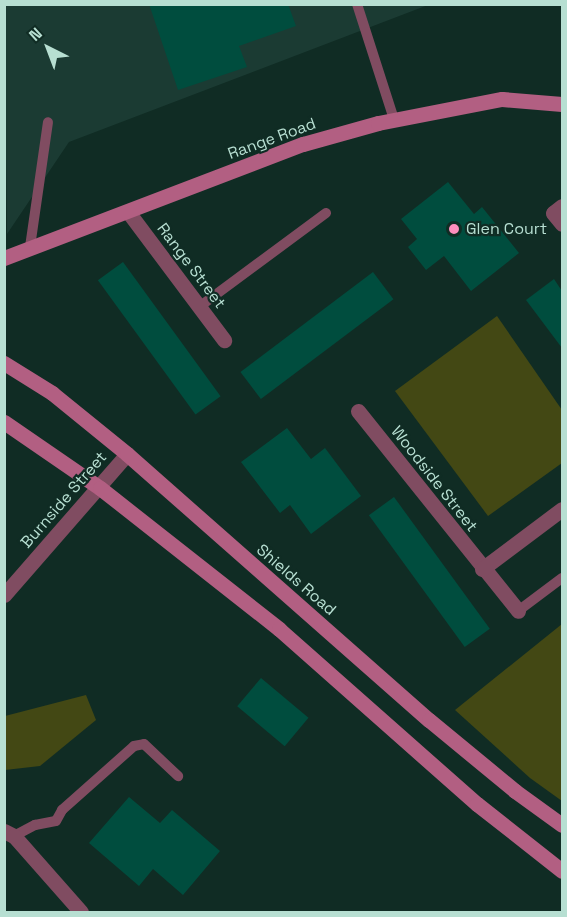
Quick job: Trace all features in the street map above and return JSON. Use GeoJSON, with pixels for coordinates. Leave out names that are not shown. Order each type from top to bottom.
{"type":"FeatureCollection","features":[{"type":"Feature","properties":{"kind":"main road","name":"Range Road"},"geometry":{"type":"LineString","coordinates":[[4,258],[129,213],[303,144],[393,119],[502,99],[562,104]]}},
{"type":"Feature","properties":{"kind":"main road","name":"Shields Road"},"geometry":{"type":"LineString","coordinates":[[4,363],[52,393],[127,454],[429,720],[515,791],[562,825]]}},
{"type":"Feature","properties":{"kind":"main road"},"geometry":{"type":"LineString","coordinates":[[4,422],[100,488],[279,629],[477,804],[562,870]]}},
{"type":"Feature","properties":{"kind":"street"},"geometry":{"type":"LineString","coordinates":[[562,206],[553,213],[562,224]]}},
{"type":"Feature","properties":{"kind":"street","name":"Range Street"},"geometry":{"type":"LineString","coordinates":[[129,213],[224,340]]}},
{"type":"Feature","properties":{"kind":"street","name":"Woodside Street"},"geometry":{"type":"LineString","coordinates":[[358,411],[518,611]]}},
{"type":"Feature","properties":{"kind":"street","name":"Burnside Street"},"geometry":{"type":"LineString","coordinates":[[4,595],[100,488],[127,454]]}},
{"type":"Feature","properties":{"kind":"street"},"geometry":{"type":"LineString","coordinates":[[482,568],[562,509]]}},
{"type":"Feature","properties":{"kind":"street"},"geometry":{"type":"LineString","coordinates":[[9,833],[81,912]]}},
{"type":"Feature","properties":{"kind":"lane"},"geometry":{"type":"LineString","coordinates":[[357,4],[393,119]]}},
{"type":"Feature","properties":{"kind":"lane"},"geometry":{"type":"LineString","coordinates":[[30,247],[48,122]]}},
{"type":"Feature","properties":{"kind":"lane"},"geometry":{"type":"LineString","coordinates":[[199,308],[326,213]]}},
{"type":"Feature","properties":{"kind":"lane"},"geometry":{"type":"LineString","coordinates":[[518,611],[562,578]]}},
{"type":"Feature","properties":{"kind":"lane"},"geometry":{"type":"LineString","coordinates":[[9,833],[56,821],[62,810],[134,746],[144,744],[178,776]]}},
{"type":"Feature","properties":{"kind":"shaded area"},"geometry":{"type":"Polygon","coordinates":[[[4,5],[428,5],[69,142],[7,234],[4,5]]]}},
{"type":"Feature","properties":{"kind":"green space"},"geometry":{"type":"Polygon","coordinates":[[[497,316],[562,410],[562,463],[488,516],[395,391],[497,316]]]}},
{"type":"Feature","properties":{"kind":"green space"},"geometry":{"type":"Polygon","coordinates":[[[562,624],[562,801],[530,778],[455,710],[562,624]]]}},
{"type":"Feature","properties":{"kind":"green space"},"geometry":{"type":"Polygon","coordinates":[[[86,695],[96,720],[40,766],[5,770],[5,716],[86,695]]]}},
{"type":"Feature","properties":{"kind":"building"},"geometry":{"type":"Polygon","coordinates":[[[149,4],[288,4],[296,26],[239,46],[247,67],[178,90],[149,4]]]}},
{"type":"Feature","properties":{"kind":"building","name":"Glen Court"},"geometry":{"type":"Polygon","coordinates":[[[448,182],[474,214],[482,207],[519,253],[471,291],[444,256],[426,270],[408,247],[417,239],[401,219],[448,182]]]}},
{"type":"Feature","properties":{"kind":"building"},"geometry":{"type":"Polygon","coordinates":[[[123,262],[221,396],[195,415],[98,280],[123,262]]]}},
{"type":"Feature","properties":{"kind":"building"},"geometry":{"type":"Polygon","coordinates":[[[373,272],[393,299],[261,399],[240,372],[373,272]]]}},
{"type":"Feature","properties":{"kind":"building"},"geometry":{"type":"Polygon","coordinates":[[[554,279],[562,291],[562,348],[526,300],[554,279]]]}},
{"type":"Feature","properties":{"kind":"building"},"geometry":{"type":"Polygon","coordinates":[[[287,428],[311,459],[325,448],[361,496],[311,534],[290,505],[280,513],[241,462],[287,428]]]}},
{"type":"Feature","properties":{"kind":"building"},"geometry":{"type":"Polygon","coordinates":[[[394,497],[490,629],[465,647],[369,515],[394,497]]]}},
{"type":"Feature","properties":{"kind":"building"},"geometry":{"type":"Polygon","coordinates":[[[261,678],[308,718],[285,746],[237,706],[261,678]]]}},
{"type":"Feature","properties":{"kind":"building"},"geometry":{"type":"Polygon","coordinates":[[[129,797],[160,823],[172,810],[220,851],[183,895],[153,869],[139,886],[89,843],[129,797]]]}},
{"type":"Feature","properties":{"kind":"place","name":"Glen Court"},"geometry":{"type":"Point","coordinates":[454,229]}}]}
